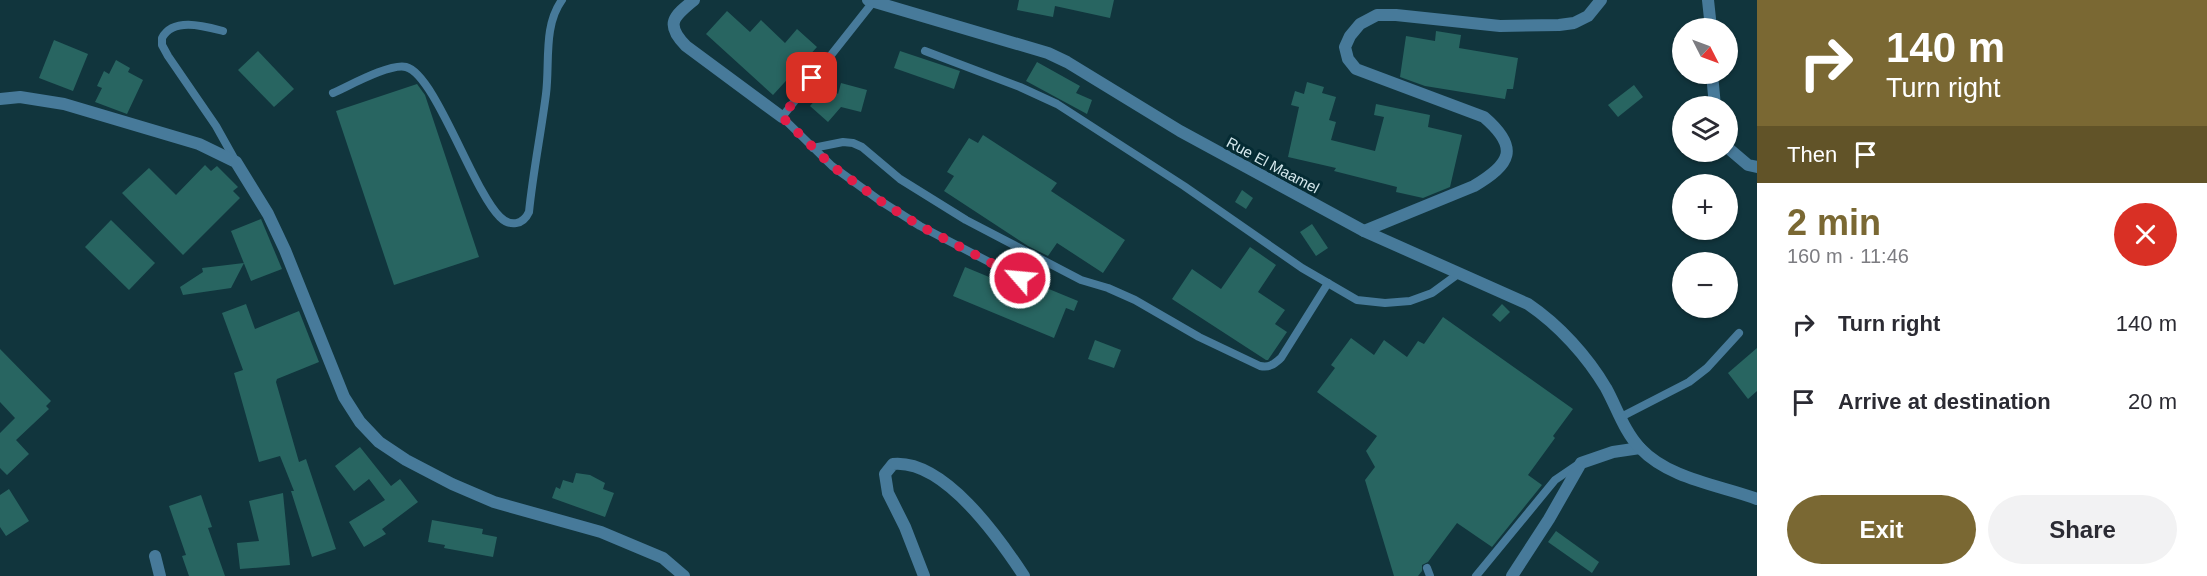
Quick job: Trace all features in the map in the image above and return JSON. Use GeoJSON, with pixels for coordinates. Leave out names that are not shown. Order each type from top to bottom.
{"type":"FeatureCollection","features":[{"type":"Feature","properties":{"kind":"street"},"geometry":{"type":"LineString","coordinates":[[694,0],[674,19],[673,26],[678,38],[782,117]]}},
{"type":"Feature","properties":{"kind":"street"},"geometry":{"type":"LineString","coordinates":[[1364,231],[1474,186],[1488,178],[1499,167],[1508,150],[1506,140],[1498,129],[1484,117],[1356,69],[1348,59],[1345,47],[1350,36],[1360,24],[1377,15],[1396,15],[1500,26],[1559,25],[1574,23],[1588,15],[1600,0]]}},
{"type":"Feature","properties":{"kind":"street"},"geometry":{"type":"LineString","coordinates":[[1708,0],[1710,18]]}},
{"type":"Feature","properties":{"kind":"street","name":"Rue El Maamel"},"geometry":{"type":"LineString","coordinates":[[870,1],[1048,53],[1067,62],[1180,131],[1364,231],[1528,304],[1547,317],[1590,364],[1604,386],[1619,418],[1640,448],[1658,463],[1674,471],[1757,500]]}},
{"type":"Feature","properties":{"kind":"street"},"geometry":{"type":"LineString","coordinates":[[0,99],[20,97],[64,104],[199,144],[236,162],[268,214],[285,250],[344,397],[360,422],[379,442],[406,460],[452,484],[494,502],[601,532],[663,558],[684,576]]}},
{"type":"Feature","properties":{"kind":"street"},"geometry":{"type":"LineString","coordinates":[[1738,156],[1748,165],[1757,167]]}},
{"type":"Feature","properties":{"kind":"street"},"geometry":{"type":"LineString","coordinates":[[1512,576],[1549,519],[1581,462],[1613,452],[1640,448]]}},
{"type":"Feature","properties":{"kind":"street"},"geometry":{"type":"LineString","coordinates":[[924,576],[917,555],[892,503],[885,481],[885,474],[893,464],[904,463],[915,466],[939,479],[960,496],[991,528],[1024,576]]}},
{"type":"Feature","properties":{"kind":"street"},"geometry":{"type":"LineString","coordinates":[[155,556],[160,576]]}},
{"type":"Feature","properties":{"kind":"lane"},"geometry":{"type":"LineString","coordinates":[[333,93],[398,66],[410,69],[425,84],[475,180],[495,212],[508,223],[521,222],[526,219],[529,212],[548,79],[552,19],[562,0]]}},
{"type":"Feature","properties":{"kind":"lane"},"geometry":{"type":"LineString","coordinates":[[870,1],[782,117],[832,166],[920,226],[1020,278]]}},
{"type":"Feature","properties":{"kind":"lane"},"geometry":{"type":"LineString","coordinates":[[223,31],[204,26],[178,26],[170,28],[165,33],[162,45],[216,126],[236,162]]}},
{"type":"Feature","properties":{"kind":"lane"},"geometry":{"type":"LineString","coordinates":[[925,51],[1020,87],[1057,104],[1184,186],[1302,268],[1357,300],[1385,303],[1410,301],[1432,292],[1458,274]]}},
{"type":"Feature","properties":{"kind":"lane"},"geometry":{"type":"LineString","coordinates":[[813,148],[843,142],[862,147],[900,179],[966,220],[1081,280],[1136,300],[1199,337],[1260,366],[1274,365],[1281,358],[1328,283]]}},
{"type":"Feature","properties":{"kind":"lane"},"geometry":{"type":"LineString","coordinates":[[1619,418],[1689,382],[1707,369],[1739,333]]}},
{"type":"Feature","properties":{"kind":"lane"},"geometry":{"type":"LineString","coordinates":[[1476,576],[1555,480],[1581,462]]}},
{"type":"Feature","properties":{"kind":"building"},"geometry":{"type":"Polygon","coordinates":[[[1019,0],[1114,0],[1110,18],[1055,6],[1053,17],[1017,10],[1019,0]]]}},
{"type":"Feature","properties":{"kind":"building"},"geometry":{"type":"Polygon","coordinates":[[[727,11],[750,32],[761,20],[785,43],[797,29],[817,47],[773,95],[706,34],[727,11]]]}},
{"type":"Feature","properties":{"kind":"building"},"geometry":{"type":"Polygon","coordinates":[[[1436,31],[1461,35],[1459,48],[1518,58],[1513,89],[1507,89],[1505,99],[1425,86],[1400,77],[1406,36],[1435,41],[1436,31]]]}},
{"type":"Feature","properties":{"kind":"building"},"geometry":{"type":"Polygon","coordinates":[[[54,40],[88,54],[73,91],[39,78],[54,40]]]}},
{"type":"Feature","properties":{"kind":"building"},"geometry":{"type":"Polygon","coordinates":[[[258,51],[294,89],[274,107],[238,70],[258,51]]]}},
{"type":"Feature","properties":{"kind":"building"},"geometry":{"type":"Polygon","coordinates":[[[900,51],[960,71],[954,89],[894,68],[900,51]]]}},
{"type":"Feature","properties":{"kind":"building"},"geometry":{"type":"Polygon","coordinates":[[[116,60],[130,68],[128,72],[143,80],[127,114],[95,102],[102,88],[97,86],[104,71],[109,74],[116,60]]]}},
{"type":"Feature","properties":{"kind":"building"},"geometry":{"type":"Polygon","coordinates":[[[1037,62],[1080,86],[1076,93],[1092,100],[1087,114],[1026,81],[1037,62]]]}},
{"type":"Feature","properties":{"kind":"building"},"geometry":{"type":"Polygon","coordinates":[[[1307,82],[1324,87],[1322,93],[1336,97],[1329,120],[1336,122],[1331,140],[1375,151],[1384,117],[1374,115],[1376,104],[1430,115],[1428,127],[1462,135],[1450,187],[1423,198],[1396,192],[1397,187],[1334,171],[1336,168],[1288,157],[1299,107],[1291,105],[1295,91],[1304,94],[1307,82]]]}},
{"type":"Feature","properties":{"kind":"building"},"geometry":{"type":"Polygon","coordinates":[[[841,83],[867,90],[861,112],[841,107],[828,122],[810,106],[828,86],[838,94],[841,83]]]}},
{"type":"Feature","properties":{"kind":"building"},"geometry":{"type":"Polygon","coordinates":[[[417,84],[425,95],[479,257],[394,285],[336,111],[417,84]]]}},
{"type":"Feature","properties":{"kind":"building"},"geometry":{"type":"Polygon","coordinates":[[[1634,85],[1643,97],[1618,117],[1608,105],[1634,85]]]}},
{"type":"Feature","properties":{"kind":"building"},"geometry":{"type":"Polygon","coordinates":[[[983,135],[1057,183],[1051,191],[1125,240],[1103,273],[1057,243],[1048,256],[1028,246],[944,191],[954,176],[947,172],[969,138],[978,143],[983,135]]]}},
{"type":"Feature","properties":{"kind":"building"},"geometry":{"type":"Polygon","coordinates":[[[205,165],[211,171],[217,166],[238,187],[233,191],[240,198],[183,255],[122,193],[149,168],[176,195],[205,165]]]}},
{"type":"Feature","properties":{"kind":"building"},"geometry":{"type":"Polygon","coordinates":[[[1242,190],[1253,198],[1246,209],[1235,202],[1242,190]]]}},
{"type":"Feature","properties":{"kind":"building"},"geometry":{"type":"Polygon","coordinates":[[[261,219],[282,269],[251,281],[231,231],[261,219]]]}},
{"type":"Feature","properties":{"kind":"building"},"geometry":{"type":"Polygon","coordinates":[[[111,220],[155,263],[129,290],[85,247],[111,220]]]}},
{"type":"Feature","properties":{"kind":"building"},"geometry":{"type":"Polygon","coordinates":[[[1312,224],[1328,248],[1316,256],[1300,232],[1312,224]]]}},
{"type":"Feature","properties":{"kind":"building"},"geometry":{"type":"Polygon","coordinates":[[[1250,247],[1276,265],[1258,292],[1285,310],[1275,324],[1287,332],[1268,360],[1172,299],[1192,269],[1221,289],[1250,247]]]}},
{"type":"Feature","properties":{"kind":"building"},"geometry":{"type":"Polygon","coordinates":[[[244,263],[231,288],[183,295],[180,287],[203,272],[202,268],[244,263]]]}},
{"type":"Feature","properties":{"kind":"building"},"geometry":{"type":"Polygon","coordinates":[[[965,267],[1023,291],[1027,280],[1078,301],[1074,311],[1066,308],[1054,338],[953,296],[965,267]]]}},
{"type":"Feature","properties":{"kind":"building"},"geometry":{"type":"Polygon","coordinates":[[[246,304],[255,329],[299,311],[319,362],[277,379],[276,382],[299,462],[306,459],[336,549],[312,557],[291,491],[294,491],[280,456],[259,462],[234,373],[243,370],[222,313],[246,304]]]}},
{"type":"Feature","properties":{"kind":"building"},"geometry":{"type":"Polygon","coordinates":[[[1502,304],[1510,312],[1500,322],[1492,315],[1502,304]]]}},
{"type":"Feature","properties":{"kind":"building"},"geometry":{"type":"Polygon","coordinates":[[[1443,317],[1573,409],[1528,475],[1542,485],[1492,547],[1457,523],[1428,562],[1422,565],[1422,571],[1418,576],[1394,576],[1365,480],[1375,467],[1366,451],[1377,436],[1317,392],[1335,368],[1331,365],[1351,338],[1374,355],[1384,340],[1407,357],[1418,341],[1424,344],[1443,317]]]}},
{"type":"Feature","properties":{"kind":"building"},"geometry":{"type":"Polygon","coordinates":[[[1095,340],[1121,350],[1114,368],[1088,359],[1095,340]]]}},
{"type":"Feature","properties":{"kind":"building"},"geometry":{"type":"Polygon","coordinates":[[[1757,348],[1757,391],[1748,399],[1728,373],[1757,348]]]}},
{"type":"Feature","properties":{"kind":"building"},"geometry":{"type":"Polygon","coordinates":[[[0,349],[51,401],[46,406],[49,409],[16,440],[29,454],[7,475],[0,468],[0,433],[15,418],[0,402],[0,349]]]}},
{"type":"Feature","properties":{"kind":"building"},"geometry":{"type":"Polygon","coordinates":[[[360,447],[391,486],[400,479],[418,502],[382,529],[386,534],[364,547],[349,522],[385,500],[369,479],[354,491],[335,466],[360,447]]]}},
{"type":"Feature","properties":{"kind":"building"},"geometry":{"type":"Polygon","coordinates":[[[576,473],[590,475],[605,483],[603,489],[614,493],[605,517],[552,498],[556,487],[560,489],[563,480],[573,483],[576,473]]]}},
{"type":"Feature","properties":{"kind":"building"},"geometry":{"type":"Polygon","coordinates":[[[9,489],[29,521],[6,536],[0,527],[0,495],[9,489]]]}},
{"type":"Feature","properties":{"kind":"building"},"geometry":{"type":"Polygon","coordinates":[[[283,493],[290,565],[240,569],[237,543],[259,541],[249,501],[283,493]]]}},
{"type":"Feature","properties":{"kind":"building"},"geometry":{"type":"Polygon","coordinates":[[[201,495],[212,527],[208,528],[225,576],[189,576],[182,556],[186,555],[169,506],[201,495]]]}},
{"type":"Feature","properties":{"kind":"building"},"geometry":{"type":"Polygon","coordinates":[[[432,520],[483,529],[482,534],[497,537],[493,557],[444,548],[445,545],[428,542],[432,520]]]}},
{"type":"Feature","properties":{"kind":"building"},"geometry":{"type":"Polygon","coordinates":[[[1556,531],[1599,562],[1592,573],[1548,542],[1556,531]]]}},
{"type":"Feature","properties":{"kind":"route"},"geometry":{"type":"LineString","coordinates":[[812,78],[782,117],[832,166],[920,226],[1020,278]]}}]}
